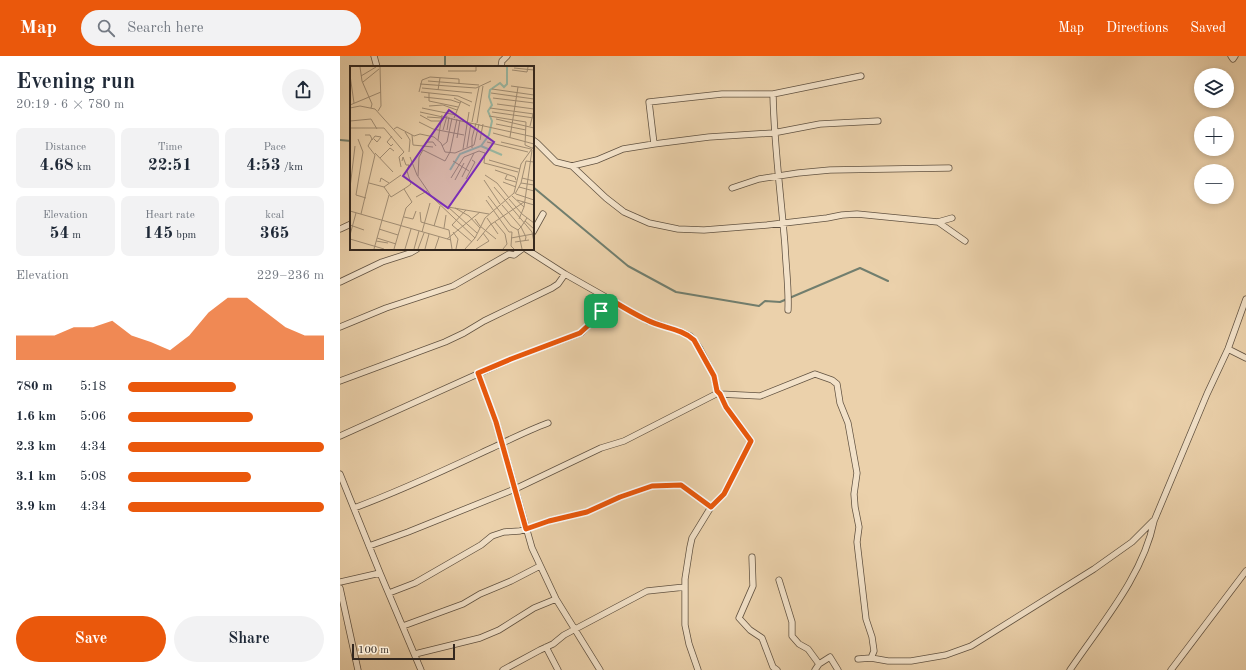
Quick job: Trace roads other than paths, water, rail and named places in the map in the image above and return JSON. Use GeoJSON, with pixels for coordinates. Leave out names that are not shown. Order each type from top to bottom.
{"type":"FeatureCollection","features":[{"type":"Feature","properties":{"kind":"street"},"geometry":{"type":"LineString","coordinates":[[374,56],[378,66]]}},
{"type":"Feature","properties":{"kind":"street"},"geometry":{"type":"LineString","coordinates":[[501,66],[502,61],[507,56]]}},
{"type":"Feature","properties":{"kind":"street"},"geometry":{"type":"LineString","coordinates":[[654,144],[649,102],[722,94],[773,94],[861,76]]}},
{"type":"Feature","properties":{"kind":"street"},"geometry":{"type":"LineString","coordinates":[[773,94],[773,133],[783,223],[788,310]]}},
{"type":"Feature","properties":{"kind":"street"},"geometry":{"type":"LineString","coordinates":[[534,141],[556,162],[572,166],[597,160],[623,149],[654,144],[709,137],[773,133],[820,124],[878,121]]}},
{"type":"Feature","properties":{"kind":"street"},"geometry":{"type":"LineString","coordinates":[[572,166],[606,198],[624,212],[648,223],[678,229],[704,230],[783,223],[857,214],[938,222],[952,218]]}},
{"type":"Feature","properties":{"kind":"street"},"geometry":{"type":"LineString","coordinates":[[732,188],[759,179],[830,170],[949,168]]}},
{"type":"Feature","properties":{"kind":"street"},"geometry":{"type":"LineString","coordinates":[[534,230],[543,214]]}},
{"type":"Feature","properties":{"kind":"street"},"geometry":{"type":"LineString","coordinates":[[938,222],[965,241]]}},
{"type":"Feature","properties":{"kind":"street"},"geometry":{"type":"LineString","coordinates":[[340,230],[350,225]]}},
{"type":"Feature","properties":{"kind":"street"},"geometry":{"type":"LineString","coordinates":[[340,282],[382,262],[415,250]]}},
{"type":"Feature","properties":{"kind":"street"},"geometry":{"type":"LineString","coordinates":[[340,327],[386,308],[453,286],[509,254],[514,255],[521,250]]}},
{"type":"Feature","properties":{"kind":"street"},"geometry":{"type":"LineString","coordinates":[[528,250],[564,274],[648,321],[690,336],[700,350],[714,376],[719,394],[726,407],[734,420],[751,441],[724,494],[711,507],[692,538],[685,579],[686,633],[698,670]]}},
{"type":"Feature","properties":{"kind":"street"},"geometry":{"type":"LineString","coordinates":[[340,382],[445,342],[464,333],[484,321],[552,288],[558,284],[564,274]]}},
{"type":"Feature","properties":{"kind":"street"},"geometry":{"type":"LineString","coordinates":[[340,436],[396,412],[478,373],[580,333],[592,322],[608,298]]}},
{"type":"Feature","properties":{"kind":"street"},"geometry":{"type":"LineString","coordinates":[[1070,670],[1111,612],[1146,549],[1151,536],[1154,521],[1207,394],[1228,349],[1246,299]]}},
{"type":"Feature","properties":{"kind":"street"},"geometry":{"type":"LineString","coordinates":[[1228,349],[1246,358]]}},
{"type":"Feature","properties":{"kind":"street"},"geometry":{"type":"LineString","coordinates":[[478,373],[496,422],[532,548],[556,599],[600,670]]}},
{"type":"Feature","properties":{"kind":"street"},"geometry":{"type":"LineString","coordinates":[[369,546],[515,489],[601,448],[624,441],[719,394],[760,396],[815,374],[832,380],[836,384],[840,402],[848,422],[857,473],[854,494],[859,527],[856,542],[862,578],[866,619],[872,637],[874,651],[871,658]]}},
{"type":"Feature","properties":{"kind":"street"},"geometry":{"type":"LineString","coordinates":[[354,508],[378,500],[502,444],[529,430],[548,423]]}},
{"type":"Feature","properties":{"kind":"street"},"geometry":{"type":"LineString","coordinates":[[340,474],[421,670]]}},
{"type":"Feature","properties":{"kind":"street"},"geometry":{"type":"LineString","coordinates":[[388,593],[415,583],[481,545],[492,536],[504,532],[520,531],[549,521],[587,512],[620,497],[652,486],[681,485],[711,507]]}},
{"type":"Feature","properties":{"kind":"street"},"geometry":{"type":"LineString","coordinates":[[858,659],[871,658],[888,661],[911,661],[946,655],[971,646],[1094,569],[1132,542],[1154,521]]}},
{"type":"Feature","properties":{"kind":"street"},"geometry":{"type":"LineString","coordinates":[[752,557],[753,586],[739,618],[750,630],[762,638],[774,667],[777,670]]}},
{"type":"Feature","properties":{"kind":"street"},"geometry":{"type":"LineString","coordinates":[[402,626],[463,604],[480,594],[511,581],[540,566]]}},
{"type":"Feature","properties":{"kind":"street"},"geometry":{"type":"LineString","coordinates":[[1171,670],[1246,571]]}},
{"type":"Feature","properties":{"kind":"street"},"geometry":{"type":"LineString","coordinates":[[340,582],[380,573]]}},
{"type":"Feature","properties":{"kind":"street"},"geometry":{"type":"LineString","coordinates":[[779,580],[792,622],[792,636],[808,649],[819,664]]}},
{"type":"Feature","properties":{"kind":"street"},"geometry":{"type":"LineString","coordinates":[[503,670],[553,644],[564,635],[604,613],[647,591],[685,587]]}},
{"type":"Feature","properties":{"kind":"street"},"geometry":{"type":"LineString","coordinates":[[340,588],[358,670]]}},
{"type":"Feature","properties":{"kind":"street"},"geometry":{"type":"LineString","coordinates":[[415,654],[480,638],[499,630],[534,608],[556,599]]}},
{"type":"Feature","properties":{"kind":"street"},"geometry":{"type":"LineString","coordinates":[[546,647],[558,670]]}},
{"type":"Feature","properties":{"kind":"street"},"geometry":{"type":"LineString","coordinates":[[815,670],[819,664],[830,657],[838,670]]}},
{"type":"Feature","properties":{"kind":"waterway"},"geometry":{"type":"LineString","coordinates":[[445,56],[445,66]]}},
{"type":"Feature","properties":{"kind":"waterway"},"geometry":{"type":"LineString","coordinates":[[340,140],[350,141]]}},
{"type":"Feature","properties":{"kind":"waterway"},"geometry":{"type":"LineString","coordinates":[[534,188],[628,266],[676,292],[759,306],[765,301],[780,302],[860,268],[888,281]]}}]}
